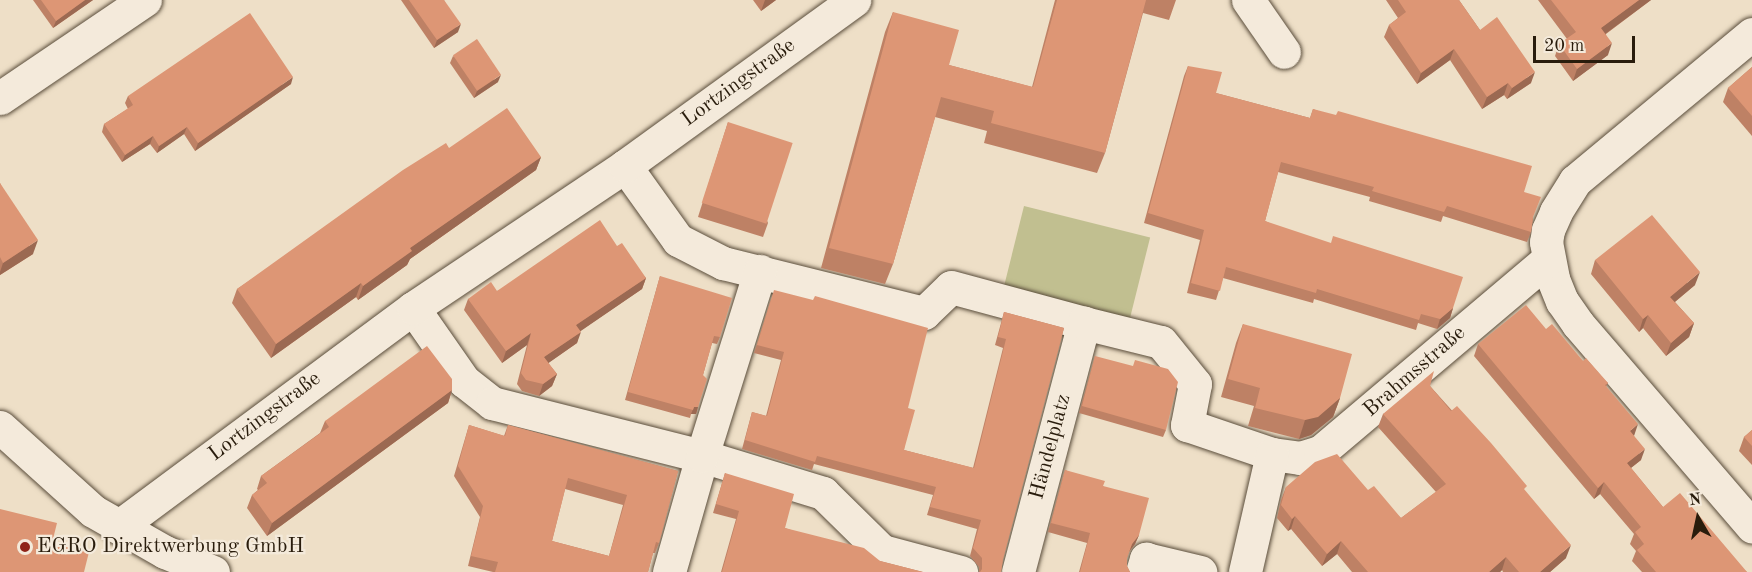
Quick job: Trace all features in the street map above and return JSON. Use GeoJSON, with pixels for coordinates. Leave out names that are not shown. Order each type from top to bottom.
{"type":"FeatureCollection","features":[{"type":"Feature","properties":{"kind":"street"},"geometry":{"type":"LineString","coordinates":[[0,98],[145,0]]}},
{"type":"Feature","properties":{"kind":"street","name":"Lortzingstraße"},"geometry":{"type":"LineString","coordinates":[[117,527],[413,308],[625,166],[854,0]]}},
{"type":"Feature","properties":{"kind":"street"},"geometry":{"type":"LineString","coordinates":[[1248,0],[1284,52]]}},
{"type":"Feature","properties":{"kind":"street"},"geometry":{"type":"LineString","coordinates":[[1752,34],[1575,181],[1548,230],[1548,259],[1562,301],[1578,324],[1752,526]]}},
{"type":"Feature","properties":{"kind":"street"},"geometry":{"type":"LineString","coordinates":[[625,166],[678,240],[723,263],[924,313],[951,287],[1161,342],[1195,384],[1187,425],[1272,454],[1245,572]]}},
{"type":"Feature","properties":{"kind":"street","name":"Brahmsstraße"},"geometry":{"type":"LineString","coordinates":[[1272,454],[1300,458],[1320,452],[1548,259]]}},
{"type":"Feature","properties":{"kind":"street"},"geometry":{"type":"LineString","coordinates":[[669,572],[702,456],[760,271]]}},
{"type":"Feature","properties":{"kind":"street"},"geometry":{"type":"LineString","coordinates":[[413,308],[464,381],[492,403],[702,456],[823,494],[882,551],[961,572]]}},
{"type":"Feature","properties":{"kind":"street","name":"Händelplatz"},"geometry":{"type":"LineString","coordinates":[[1018,572],[1084,322]]}},
{"type":"Feature","properties":{"kind":"street"},"geometry":{"type":"LineString","coordinates":[[0,427],[59,483],[117,527],[165,552],[213,572]]}},
{"type":"Feature","properties":{"kind":"street"},"geometry":{"type":"LineString","coordinates":[[1142,572],[1146,559],[1200,572]]}},
{"type":"Feature","properties":{"kind":"shaded area"},"geometry":{"type":"Polygon","coordinates":[[[1024,206],[1150,237],[1129,322],[1003,290],[1024,206]]]}},
{"type":"Feature","properties":{"kind":"building"},"geometry":{"type":"Polygon","coordinates":[[[41,0],[85,0],[56,21],[41,0]]]}},
{"type":"Feature","properties":{"kind":"building"},"geometry":{"type":"Polygon","coordinates":[[[409,0],[444,0],[461,24],[437,40],[409,0]]]}},
{"type":"Feature","properties":{"kind":"building"},"geometry":{"type":"Polygon","coordinates":[[[1057,0],[1146,0],[1105,153],[991,123],[994,111],[941,97],[893,264],[829,248],[893,12],[959,30],[949,65],[1033,87],[1057,0]]]}},
{"type":"Feature","properties":{"kind":"building"},"geometry":{"type":"Polygon","coordinates":[[[1398,0],[1459,0],[1480,30],[1497,17],[1535,72],[1512,88],[1508,83],[1487,97],[1454,49],[1421,73],[1389,25],[1406,12],[1398,0]]]}},
{"type":"Feature","properties":{"kind":"building"},"geometry":{"type":"Polygon","coordinates":[[[1551,0],[1639,0],[1601,28],[1612,43],[1577,69],[1559,44],[1576,32],[1551,0]]]}},
{"type":"Feature","properties":{"kind":"building"},"geometry":{"type":"Polygon","coordinates":[[[250,13],[293,77],[198,143],[187,127],[159,146],[153,136],[125,155],[104,124],[133,105],[128,96],[250,13]]]}},
{"type":"Feature","properties":{"kind":"building"},"geometry":{"type":"Polygon","coordinates":[[[477,39],[501,75],[477,91],[453,55],[477,39]]]}},
{"type":"Feature","properties":{"kind":"building"},"geometry":{"type":"Polygon","coordinates":[[[1188,66],[1222,72],[1216,93],[1310,118],[1313,109],[1336,115],[1338,111],[1532,166],[1524,192],[1541,197],[1533,217],[1531,232],[1447,206],[1444,212],[1372,191],[1374,187],[1281,162],[1265,221],[1331,243],[1333,236],[1463,277],[1453,308],[1440,319],[1421,314],[1419,320],[1317,289],[1316,293],[1226,267],[1220,291],[1191,283],[1204,230],[1148,213],[1188,66]]]}},
{"type":"Feature","properties":{"kind":"building"},"geometry":{"type":"Polygon","coordinates":[[[1752,67],[1752,116],[1728,88],[1752,67]]]}},
{"type":"Feature","properties":{"kind":"building"},"geometry":{"type":"Polygon","coordinates":[[[507,108],[541,157],[410,248],[412,251],[363,286],[361,283],[276,344],[237,289],[403,170],[446,143],[449,148],[507,108]]]}},
{"type":"Feature","properties":{"kind":"building"},"geometry":{"type":"Polygon","coordinates":[[[728,122],[793,143],[766,224],[702,203],[728,122]]]}},
{"type":"Feature","properties":{"kind":"building"},"geometry":{"type":"Polygon","coordinates":[[[0,183],[38,240],[3,263],[0,257],[0,183]]]}},
{"type":"Feature","properties":{"kind":"building"},"geometry":{"type":"Polygon","coordinates":[[[1652,215],[1700,272],[1670,297],[1694,323],[1671,343],[1648,315],[1643,319],[1595,260],[1652,215]]]}},
{"type":"Feature","properties":{"kind":"building"},"geometry":{"type":"Polygon","coordinates":[[[600,220],[617,246],[622,243],[646,278],[576,325],[581,332],[544,357],[557,374],[543,384],[526,380],[521,373],[531,333],[506,351],[468,299],[491,282],[497,291],[600,220]]]}},
{"type":"Feature","properties":{"kind":"building"},"geometry":{"type":"Polygon","coordinates":[[[660,276],[732,298],[720,337],[714,336],[703,375],[707,379],[698,407],[694,407],[693,410],[628,392],[660,276]]]}},
{"type":"Feature","properties":{"kind":"building"},"geometry":{"type":"Polygon","coordinates":[[[774,290],[813,300],[815,296],[928,328],[908,408],[915,410],[904,450],[974,468],[1006,339],[998,337],[1004,312],[1064,328],[1001,572],[980,572],[982,558],[973,548],[981,520],[930,507],[936,487],[817,456],[815,462],[745,440],[752,412],[767,416],[784,352],[757,345],[774,290]]]}},
{"type":"Feature","properties":{"kind":"building"},"geometry":{"type":"Polygon","coordinates":[[[1526,305],[1546,329],[1552,324],[1583,361],[1586,358],[1608,383],[1605,385],[1638,424],[1630,431],[1645,449],[1627,463],[1663,507],[1680,493],[1747,572],[1656,572],[1637,550],[1644,544],[1635,532],[1641,527],[1604,482],[1598,488],[1478,344],[1526,305]]]}},
{"type":"Feature","properties":{"kind":"building"},"geometry":{"type":"Polygon","coordinates":[[[1243,324],[1352,354],[1340,398],[1318,417],[1305,420],[1255,408],[1260,388],[1228,379],[1243,324]]]}},
{"type":"Feature","properties":{"kind":"building"},"geometry":{"type":"Polygon","coordinates":[[[427,346],[452,379],[452,390],[272,523],[252,495],[267,483],[261,476],[329,427],[325,421],[427,346]]]}},
{"type":"Feature","properties":{"kind":"building"},"geometry":{"type":"Polygon","coordinates":[[[1095,356],[1133,366],[1135,360],[1168,369],[1178,382],[1166,430],[1082,406],[1095,356]]]}},
{"type":"Feature","properties":{"kind":"building"},"geometry":{"type":"Polygon","coordinates":[[[1434,371],[1430,386],[1451,411],[1457,406],[1491,443],[1527,486],[1524,489],[1571,545],[1540,572],[1519,572],[1506,557],[1489,572],[1368,572],[1341,541],[1327,554],[1295,516],[1292,519],[1281,505],[1286,487],[1315,462],[1337,454],[1368,490],[1374,486],[1401,518],[1446,484],[1383,414],[1434,371]]]}},
{"type":"Feature","properties":{"kind":"building"},"geometry":{"type":"Polygon","coordinates":[[[469,425],[505,436],[508,425],[678,471],[659,543],[656,542],[648,572],[495,572],[498,562],[471,556],[483,506],[458,466],[469,425]],[[568,478],[552,541],[609,556],[627,495],[568,478]]]}},
{"type":"Feature","properties":{"kind":"building"},"geometry":{"type":"Polygon","coordinates":[[[1752,430],[1752,446],[1744,437],[1752,430]]]}},
{"type":"Feature","properties":{"kind":"building"},"geometry":{"type":"Polygon","coordinates":[[[1065,470],[1105,481],[1103,486],[1149,498],[1139,535],[1132,544],[1127,558],[1130,572],[1080,572],[1090,533],[1051,523],[1065,470]]]}},
{"type":"Feature","properties":{"kind":"building"},"geometry":{"type":"Polygon","coordinates":[[[725,473],[794,494],[785,528],[864,548],[880,561],[923,572],[722,572],[739,511],[716,504],[725,473]]]}},
{"type":"Feature","properties":{"kind":"building","name":"EGRO Direktwerbung GmbH"},"geometry":{"type":"Polygon","coordinates":[[[0,509],[57,523],[52,543],[89,552],[84,572],[0,572],[0,509]]]}},
{"type":"Feature","properties":{"kind":"place","name":"EGRO Direktwerbung GmbH"},"geometry":{"type":"Point","coordinates":[25,547]}}]}
